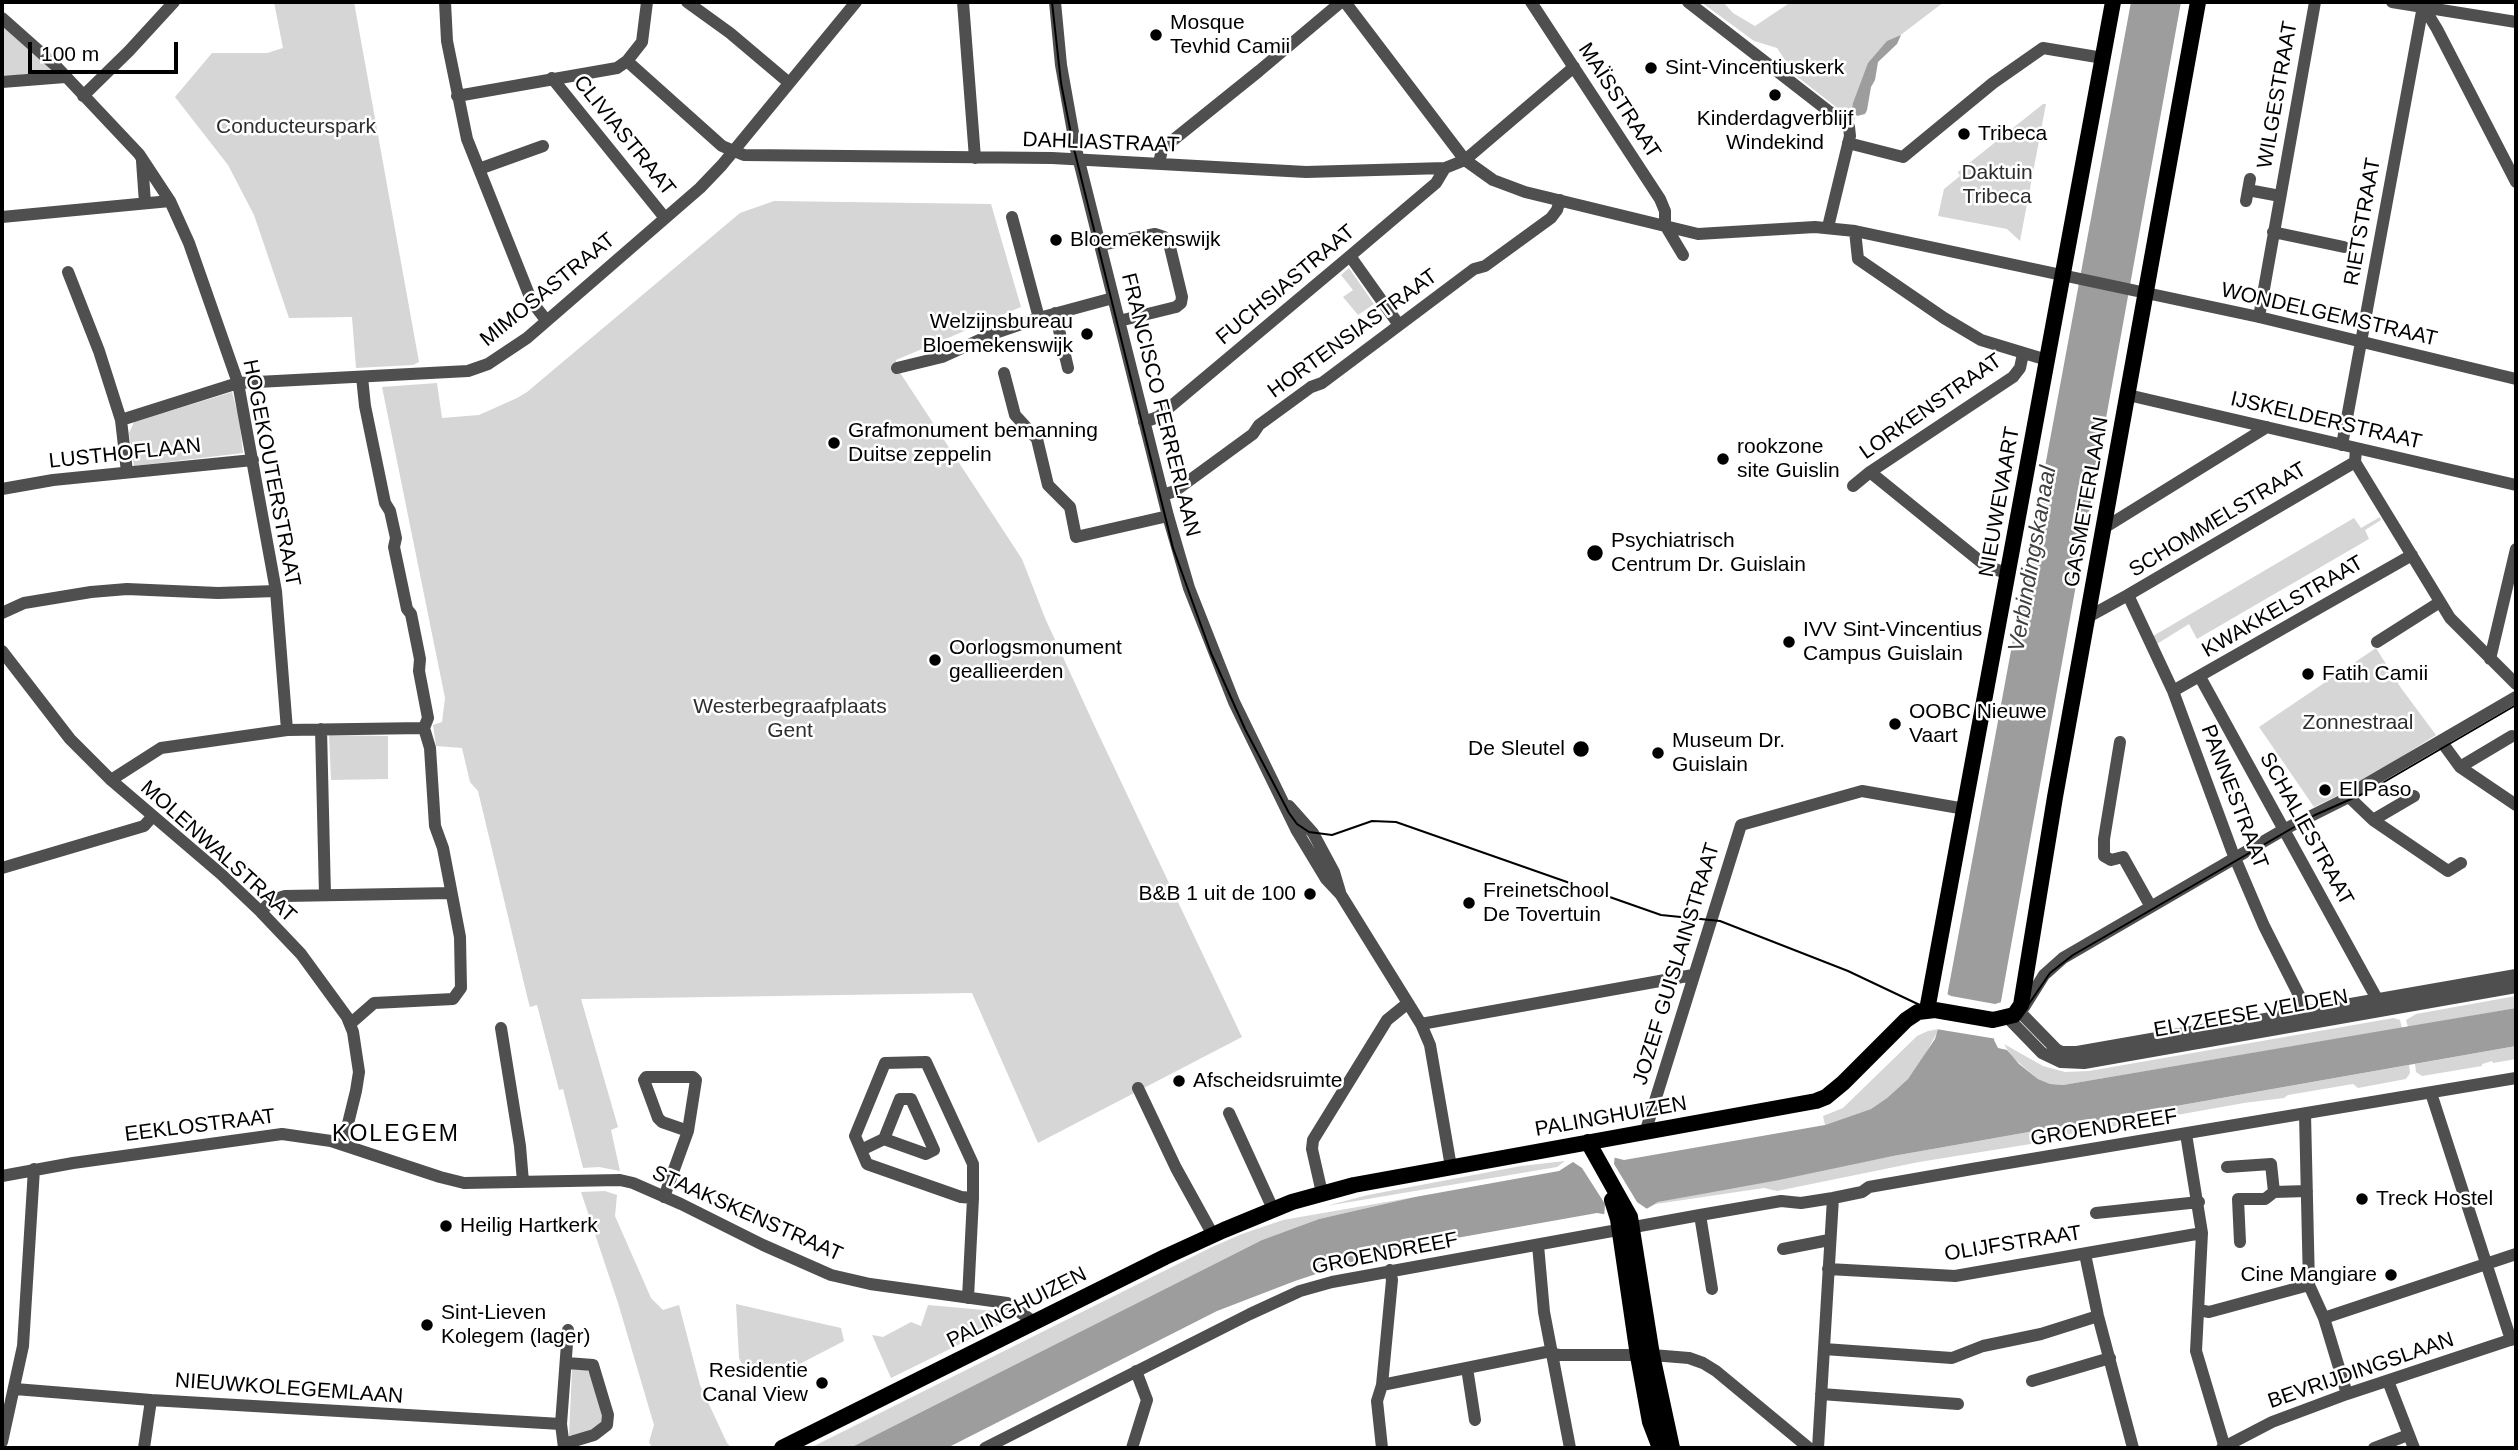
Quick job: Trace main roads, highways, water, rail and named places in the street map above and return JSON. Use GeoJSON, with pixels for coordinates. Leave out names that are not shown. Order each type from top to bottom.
{"type":"FeatureCollection","features":[{"type":"Feature","properties":{"kind":"main road","name":"NIEUWEVAART"},"geometry":{"type":"LineString","coordinates":[[1933,1010],[1965,809],[2047,360],[2069,278],[2113,2]]}},
{"type":"Feature","properties":{"kind":"main road","name":"GASMETERLAAN"},"geometry":{"type":"LineString","coordinates":[[1933,1010],[1984,1019],[2010,1015],[2032,947],[2042,873],[2128,395],[2139,292],[2198,2]]}},
{"type":"Feature","properties":{"kind":"main road","name":"PALINGHUIZEN"},"geometry":{"type":"LineString","coordinates":[[782,1448],[1034,1322],[1213,1235],[1273,1209],[1322,1193],[1451,1167],[1587,1149],[1645,1133],[1826,1097],[1906,1020],[1933,1010]]}},
{"type":"Feature","properties":{"kind":"main road"},"geometry":{"type":"LineString","coordinates":[[1587,1149],[1625,1223],[1645,1355],[1650,1422],[1660,1448]]}},
{"type":"Feature","properties":{"kind":"main road"},"geometry":{"type":"LineString","coordinates":[[1645,1355],[1672,1448]]}},
{"type":"Feature","properties":{"kind":"water","name":"Verbindingskanaal"},"geometry":{"type":"Polygon","coordinates":[[[2131,2],[2181,2],[1994,1040],[1998,1048],[2007,1050],[2038,1079],[2063,1085],[2516,1008],[2516,1046],[1893,1156],[1658,1202],[1643,1211],[1609,1215],[1597,1213],[1373,1255],[1217,1311],[947,1448],[850,1448],[1262,1240],[1319,1219],[1415,1197],[1559,1171],[1573,1162],[1612,1157],[1624,1160],[1825,1125],[1871,1109],[1908,1079],[1935,1039],[1946,1002],[2131,2]]]}},
{"type":"Feature","properties":{"kind":"water"},"geometry":{"type":"Polygon","coordinates":[[[1901,35],[1897,44],[1878,62],[1867,110],[1865,114],[1857,116],[1852,109],[1853,103],[1868,63],[1887,41],[1901,35]]]}},
{"type":"Feature","properties":{"kind":"tram line"},"geometry":{"type":"LineString","coordinates":[[1052,2],[1061,83],[1074,149],[1173,548],[1211,653],[1245,729],[1289,813],[1297,824],[1309,832],[1332,835],[1372,821],[1396,822],[1661,915],[1720,921],[1848,971],[1943,1016],[1999,1025],[2020,1017],[2050,973],[2073,955],[2315,815],[2367,792],[2516,705]]}},
{"type":"Feature","properties":{"kind":"tram line"},"geometry":{"type":"LineString","coordinates":[[1937,1004],[1992,1015],[2005,1014],[2019,1007]]}},
{"type":"Feature","properties":{"kind":"place","name":"Mosque Tevhid Camii"},"geometry":{"type":"Point","coordinates":[1156,35]}},
{"type":"Feature","properties":{"kind":"place","name":"Sint-Vincentiuskerk"},"geometry":{"type":"Point","coordinates":[1651,68]}},
{"type":"Feature","properties":{"kind":"place","name":"Kinderdagverblijf Windekind"},"geometry":{"type":"Point","coordinates":[1775,95]}},
{"type":"Feature","properties":{"kind":"place","name":"Tribeca"},"geometry":{"type":"Point","coordinates":[1964,134]}},
{"type":"Feature","properties":{"kind":"place","name":"Bloemekenswijk"},"geometry":{"type":"Point","coordinates":[1056,240]}},
{"type":"Feature","properties":{"kind":"place","name":"Welzijnsbureau Bloemekenswijk"},"geometry":{"type":"Point","coordinates":[1087,334]}},
{"type":"Feature","properties":{"kind":"place","name":"Grafmonument bemanning Duitse zeppelin"},"geometry":{"type":"Point","coordinates":[834,443]}},
{"type":"Feature","properties":{"kind":"place","name":"rookzone site Guislin"},"geometry":{"type":"Point","coordinates":[1723,459]}},
{"type":"Feature","properties":{"kind":"place","name":"Psychiatrisch Centrum Dr. Guislain"},"geometry":{"type":"Point","coordinates":[1595,553]}},
{"type":"Feature","properties":{"kind":"place","name":"IVV Sint-Vincentius Campus Guislain"},"geometry":{"type":"Point","coordinates":[1789,642]}},
{"type":"Feature","properties":{"kind":"place","name":"Oorlogsmonument geallieerden"},"geometry":{"type":"Point","coordinates":[935,660]}},
{"type":"Feature","properties":{"kind":"place","name":"Fatih Camii"},"geometry":{"type":"Point","coordinates":[2308,674]}},
{"type":"Feature","properties":{"kind":"place","name":"OOBC Nieuwe Vaart"},"geometry":{"type":"Point","coordinates":[1895,724]}},
{"type":"Feature","properties":{"kind":"place","name":"De Sleutel"},"geometry":{"type":"Point","coordinates":[1581,749]}},
{"type":"Feature","properties":{"kind":"place","name":"Museum Dr. Guislain"},"geometry":{"type":"Point","coordinates":[1658,753]}},
{"type":"Feature","properties":{"kind":"place","name":"El Paso"},"geometry":{"type":"Point","coordinates":[2325,790]}},
{"type":"Feature","properties":{"kind":"place","name":"B&B 1 uit de 100"},"geometry":{"type":"Point","coordinates":[1310,894]}},
{"type":"Feature","properties":{"kind":"place","name":"Freinetschool De Tovertuin"},"geometry":{"type":"Point","coordinates":[1469,903]}},
{"type":"Feature","properties":{"kind":"place","name":"Afscheidsruimte"},"geometry":{"type":"Point","coordinates":[1179,1081]}},
{"type":"Feature","properties":{"kind":"place","name":"Treck Hostel"},"geometry":{"type":"Point","coordinates":[2362,1199]}},
{"type":"Feature","properties":{"kind":"place","name":"Heilig Hartkerk"},"geometry":{"type":"Point","coordinates":[446,1226]}},
{"type":"Feature","properties":{"kind":"place","name":"Cine Mangiare"},"geometry":{"type":"Point","coordinates":[2391,1275]}},
{"type":"Feature","properties":{"kind":"place","name":"Sint-Lieven Kolegem (lager)"},"geometry":{"type":"Point","coordinates":[427,1325]}},
{"type":"Feature","properties":{"kind":"place","name":"Residentie Canal View"},"geometry":{"type":"Point","coordinates":[822,1383]}},
{"type":"Feature","properties":{"kind":"district","name":"KOLEGEM"},"geometry":{"type":"Point","coordinates":[396,1135]}},
{"type":"Feature","properties":{"kind":"park label","name":"Conducteurspark"},"geometry":{"type":"Point","coordinates":[296,127]}},
{"type":"Feature","properties":{"kind":"park label","name":"Daktuin Tribeca"},"geometry":{"type":"Point","coordinates":[1997,185]}},
{"type":"Feature","properties":{"kind":"park label","name":"Westerbegraafplaats Gent"},"geometry":{"type":"Point","coordinates":[790,719]}},
{"type":"Feature","properties":{"kind":"park label","name":"Zonnestraal"},"geometry":{"type":"Point","coordinates":[2358,723]}}]}
